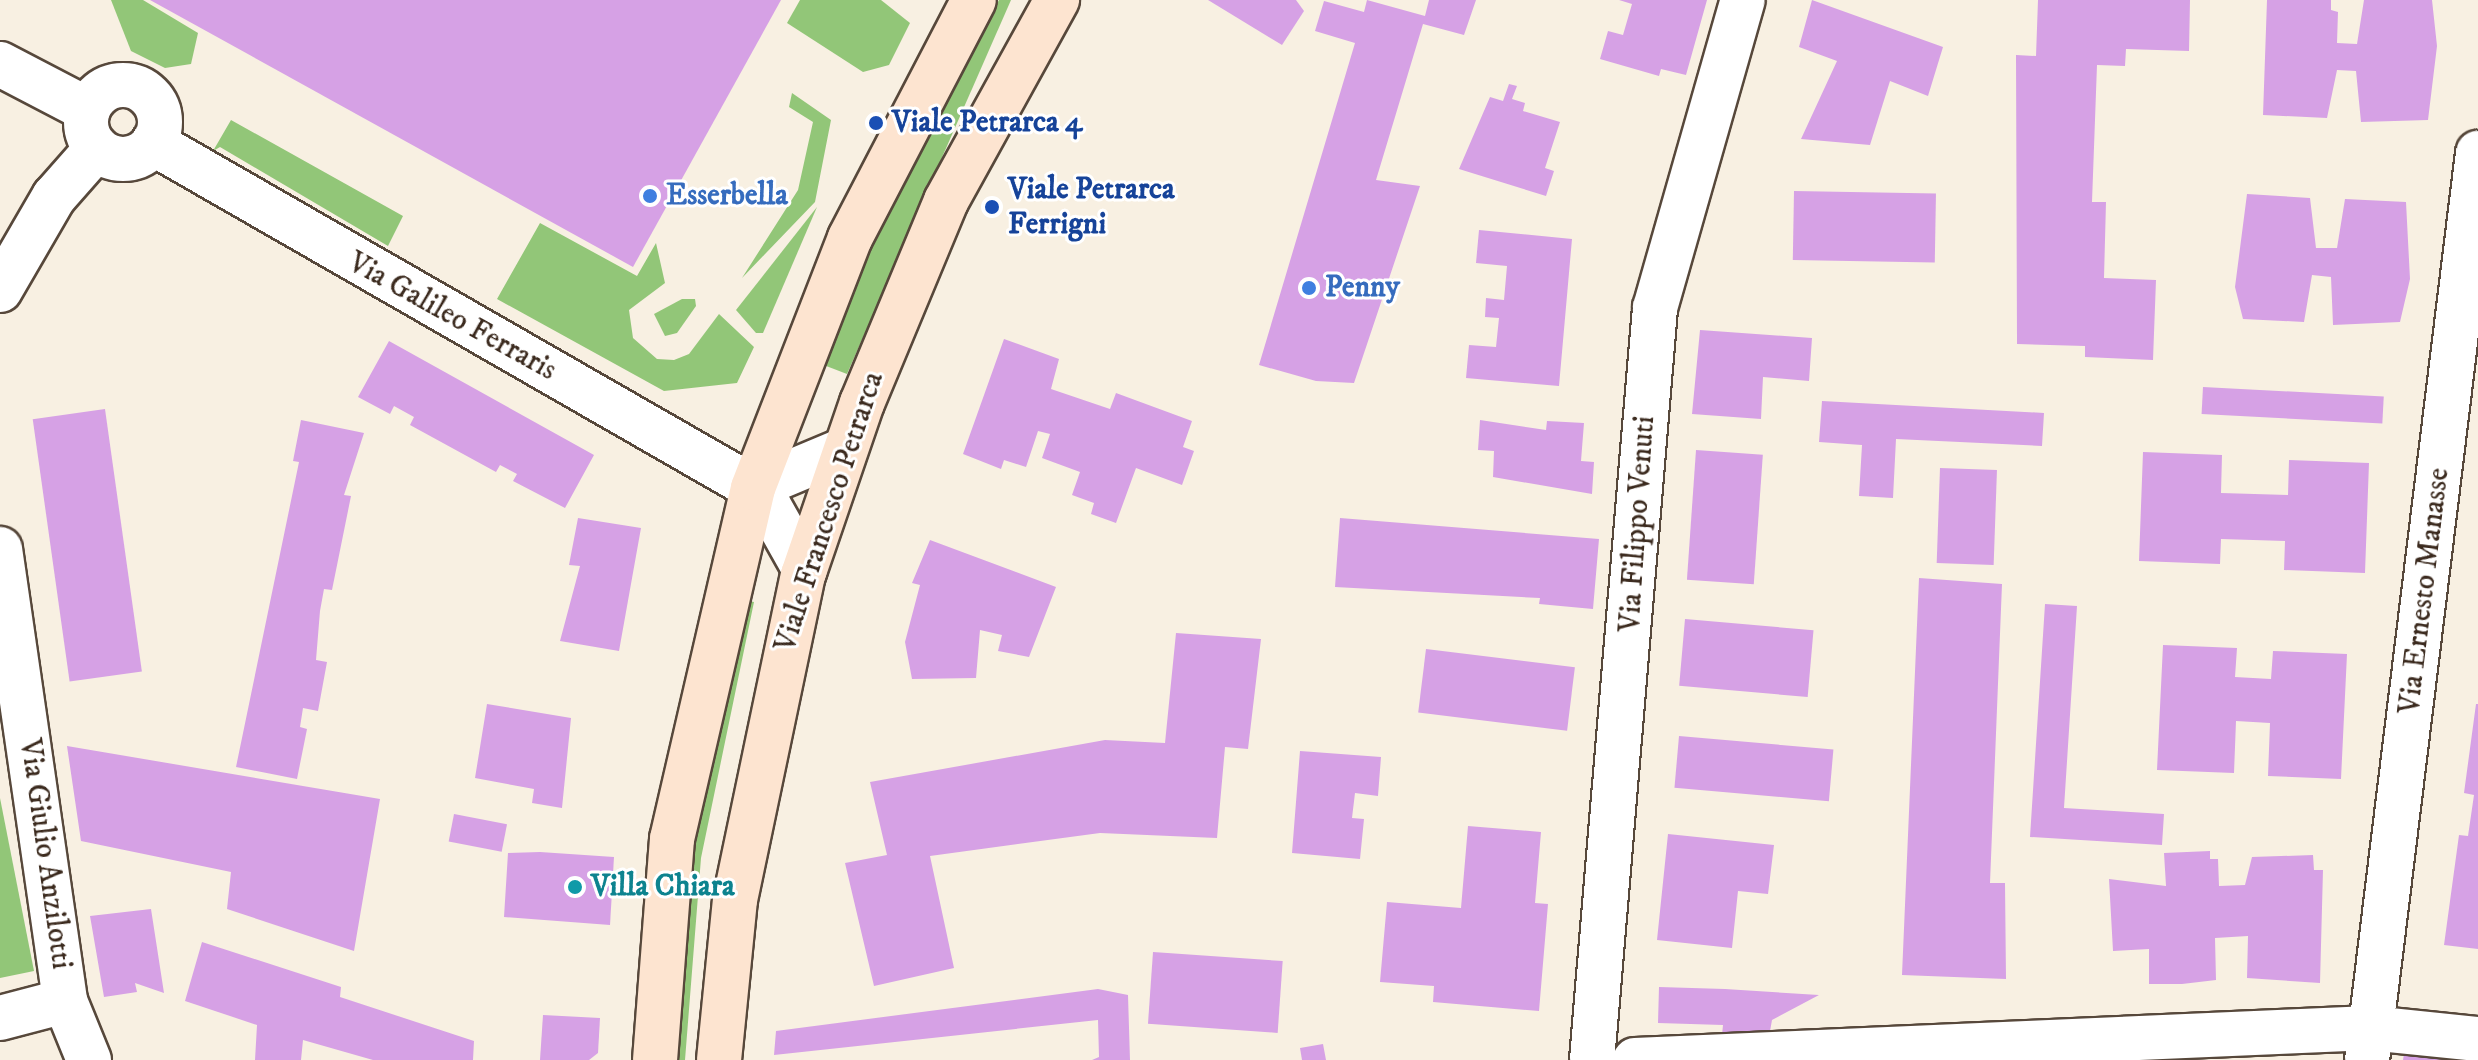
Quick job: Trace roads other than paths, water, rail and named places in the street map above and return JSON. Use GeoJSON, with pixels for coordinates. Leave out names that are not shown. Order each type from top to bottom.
{"type":"FeatureCollection","features":[{"type":"Feature","properties":{"kind":"main road"},"geometry":{"type":"LineString","coordinates":[[655,1060],[674,826],[753,488],[795,364],[875,184],[974,0]]}},
{"type":"Feature","properties":{"kind":"main road","name":"Viale Francesco Petrarca"},"geometry":{"type":"LineString","coordinates":[[719,1060],[735,900],[805,570],[844,450],[946,201],[1057,0]]}},
{"type":"Feature","properties":{"kind":"street","name":"Via Filippo Venuti"},"geometry":{"type":"LineString","coordinates":[[1592,1060],[1657,295],[1743,0]]}},
{"type":"Feature","properties":{"kind":"street"},"geometry":{"type":"LineString","coordinates":[[0,64],[93,129],[126,158],[153,143],[159,111],[144,91],[109,88],[93,129],[0,290]]}},
{"type":"Feature","properties":{"kind":"street","name":"Via Galileo Ferraris"},"geometry":{"type":"LineString","coordinates":[[153,143],[753,488]]}},
{"type":"Feature","properties":{"kind":"street","name":"Via Ernesto Manasse"},"geometry":{"type":"LineString","coordinates":[[2369,1044],[2478,153]]}},
{"type":"Feature","properties":{"kind":"street"},"geometry":{"type":"LineString","coordinates":[[805,570],[753,488],[844,450]]}},
{"type":"Feature","properties":{"kind":"street","name":"Via Giulio Anzilotti"},"geometry":{"type":"LineString","coordinates":[[0,549],[13,713],[65,1001],[89,1060]]}},
{"type":"Feature","properties":{"kind":"street"},"geometry":{"type":"LineString","coordinates":[[0,1018],[65,1001]]}},
{"type":"Feature","properties":{"kind":"street"},"geometry":{"type":"LineString","coordinates":[[1635,1060],[2478,1039]]}},
{"type":"Feature","properties":{"kind":"place","name":"Viale Petrarca 4"},"geometry":{"type":"Point","coordinates":[876,123]}},
{"type":"Feature","properties":{"kind":"place","name":"Esserbella"},"geometry":{"type":"Point","coordinates":[650,196]}},
{"type":"Feature","properties":{"kind":"place","name":"Viale Petrarca Ferrigni"},"geometry":{"type":"Point","coordinates":[992,207]}},
{"type":"Feature","properties":{"kind":"place","name":"Penny"},"geometry":{"type":"Point","coordinates":[1309,288]}},
{"type":"Feature","properties":{"kind":"place","name":"Villa Chiara"},"geometry":{"type":"Point","coordinates":[575,887]}}]}
